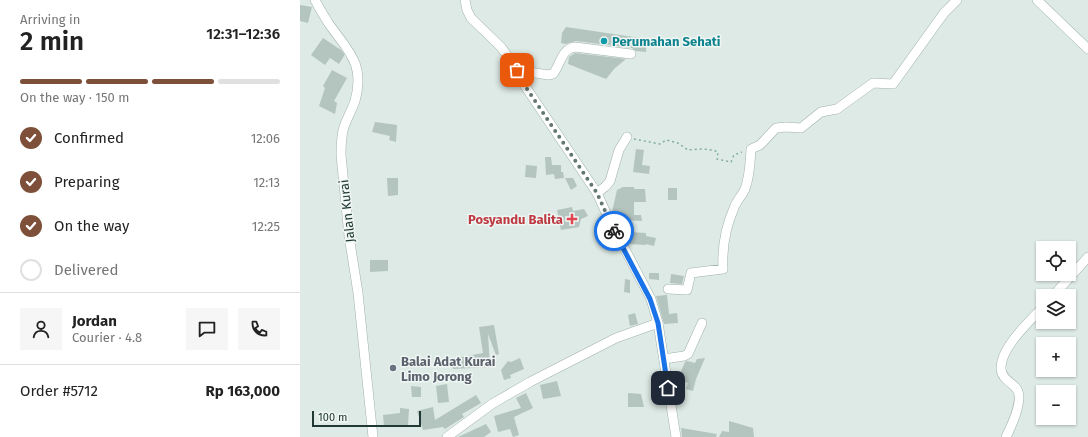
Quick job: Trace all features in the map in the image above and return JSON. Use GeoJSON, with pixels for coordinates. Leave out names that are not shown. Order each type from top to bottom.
{"type":"FeatureCollection","features":[{"type":"Feature","properties":{"kind":"street","name":"Jalan Kurai"},"geometry":{"type":"LineString","coordinates":[[314,0],[328,23],[350,51],[358,76],[355,102],[344,127],[341,142],[341,155],[349,236],[358,293],[373,437]]}},
{"type":"Feature","properties":{"kind":"street"},"geometry":{"type":"LineString","coordinates":[[464,0],[467,10],[472,18],[501,47],[517,70],[525,86],[597,193],[607,216],[650,299],[658,323],[676,437]]}},
{"type":"Feature","properties":{"kind":"street"},"geometry":{"type":"LineString","coordinates":[[668,289],[687,290],[690,273],[723,269],[723,256],[729,222],[734,207],[744,189],[750,171],[751,149],[760,144],[776,128],[801,128],[821,112],[837,108],[873,83],[893,84],[944,13],[957,0]]}},
{"type":"Feature","properties":{"kind":"street"},"geometry":{"type":"LineString","coordinates":[[1037,0],[1088,49]]}},
{"type":"Feature","properties":{"kind":"street"},"geometry":{"type":"LineString","coordinates":[[517,70],[553,74],[565,51],[569,48],[575,47],[631,54]]}},
{"type":"Feature","properties":{"kind":"street"},"geometry":{"type":"LineString","coordinates":[[597,193],[610,181],[619,150],[627,137]]}},
{"type":"Feature","properties":{"kind":"street"},"geometry":{"type":"LineString","coordinates":[[1059,289],[1088,257]]}},
{"type":"Feature","properties":{"kind":"street"},"geometry":{"type":"LineString","coordinates":[[1006,437],[1014,422],[1019,395],[1017,389],[1002,374],[1001,368],[1006,350],[1014,338],[1036,314]]}},
{"type":"Feature","properties":{"kind":"street"},"geometry":{"type":"LineString","coordinates":[[664,359],[688,354],[702,322]]}},
{"type":"Feature","properties":{"kind":"street"},"geometry":{"type":"LineString","coordinates":[[447,437],[492,404],[530,382],[616,338],[658,323]]}},
{"type":"Feature","properties":{"kind":"path"},"geometry":{"type":"LineString","coordinates":[[627,137],[660,144],[666,140],[678,143],[688,150],[712,150],[718,152],[717,159],[731,162],[734,155],[751,149]]}},
{"type":"Feature","properties":{"kind":"building"},"geometry":{"type":"Polygon","coordinates":[[[300,5],[312,7],[308,23],[300,21],[300,5]]]}},
{"type":"Feature","properties":{"kind":"building","name":"Perumahan Sehati"},"geometry":{"type":"Polygon","coordinates":[[[566,27],[647,39],[646,52],[636,51],[632,48],[576,41],[566,44],[561,43],[562,33],[566,27]]]}},
{"type":"Feature","properties":{"kind":"building"},"geometry":{"type":"Polygon","coordinates":[[[323,38],[341,50],[344,54],[339,64],[330,58],[325,65],[311,55],[323,38]]]}},
{"type":"Feature","properties":{"kind":"building","name":"Perumahan Sehati"},"geometry":{"type":"Polygon","coordinates":[[[575,53],[626,59],[615,68],[606,79],[568,64],[569,57],[575,53]]]}},
{"type":"Feature","properties":{"kind":"building"},"geometry":{"type":"Polygon","coordinates":[[[332,70],[347,78],[334,101],[337,103],[335,114],[319,106],[325,88],[323,86],[332,70]]]}},
{"type":"Feature","properties":{"kind":"building"},"geometry":{"type":"Polygon","coordinates":[[[375,122],[397,125],[396,142],[389,140],[390,136],[372,132],[375,122]]]}},
{"type":"Feature","properties":{"kind":"building"},"geometry":{"type":"Polygon","coordinates":[[[636,149],[644,150],[642,165],[650,166],[649,174],[633,172],[636,149]]]}},
{"type":"Feature","properties":{"kind":"building"},"geometry":{"type":"Polygon","coordinates":[[[545,157],[551,157],[552,165],[561,165],[561,172],[563,172],[564,178],[555,179],[554,174],[546,175],[545,157]]]}},
{"type":"Feature","properties":{"kind":"building"},"geometry":{"type":"Polygon","coordinates":[[[526,165],[537,166],[536,178],[525,177],[526,165]]]}},
{"type":"Feature","properties":{"kind":"building"},"geometry":{"type":"Polygon","coordinates":[[[387,178],[398,178],[398,195],[388,196],[387,178]]]}},
{"type":"Feature","properties":{"kind":"building"},"geometry":{"type":"Polygon","coordinates":[[[565,178],[573,178],[577,186],[571,190],[565,178]]]}},
{"type":"Feature","properties":{"kind":"building"},"geometry":{"type":"Polygon","coordinates":[[[623,187],[645,189],[646,202],[634,202],[634,215],[641,215],[642,221],[624,220],[617,222],[612,212],[617,190],[623,187]]]}},
{"type":"Feature","properties":{"kind":"building"},"geometry":{"type":"Polygon","coordinates":[[[668,188],[677,188],[677,200],[668,200],[668,188]]]}},
{"type":"Feature","properties":{"kind":"building"},"geometry":{"type":"Polygon","coordinates":[[[572,207],[573,211],[584,209],[588,216],[581,219],[579,227],[561,230],[557,210],[572,207]]]}},
{"type":"Feature","properties":{"kind":"building"},"geometry":{"type":"Polygon","coordinates":[[[630,232],[646,233],[646,236],[656,238],[654,246],[646,244],[629,244],[630,232]]]}},
{"type":"Feature","properties":{"kind":"building"},"geometry":{"type":"Polygon","coordinates":[[[370,260],[388,260],[388,271],[370,272],[370,260]]]}},
{"type":"Feature","properties":{"kind":"building"},"geometry":{"type":"Polygon","coordinates":[[[649,273],[659,273],[659,280],[649,279],[649,273]]]}},
{"type":"Feature","properties":{"kind":"building"},"geometry":{"type":"Polygon","coordinates":[[[671,274],[684,276],[682,284],[670,283],[671,274]]]}},
{"type":"Feature","properties":{"kind":"building"},"geometry":{"type":"Polygon","coordinates":[[[625,279],[630,280],[630,293],[624,292],[625,279]]]}},
{"type":"Feature","properties":{"kind":"building"},"geometry":{"type":"Polygon","coordinates":[[[667,295],[669,314],[677,313],[678,323],[664,324],[656,296],[667,295]]]}},
{"type":"Feature","properties":{"kind":"building"},"geometry":{"type":"Polygon","coordinates":[[[635,313],[638,324],[630,326],[628,315],[635,313]]]}},
{"type":"Feature","properties":{"kind":"building"},"geometry":{"type":"Polygon","coordinates":[[[494,325],[499,354],[496,355],[488,334],[490,367],[453,369],[451,359],[483,353],[479,327],[494,325]]]}},
{"type":"Feature","properties":{"kind":"building"},"geometry":{"type":"Polygon","coordinates":[[[520,358],[524,369],[510,375],[511,378],[504,380],[501,370],[508,361],[511,362],[520,358]]]}},
{"type":"Feature","properties":{"kind":"building"},"geometry":{"type":"Polygon","coordinates":[[[705,358],[696,379],[693,391],[686,389],[688,383],[677,380],[685,362],[695,363],[697,359],[705,358]]]}},
{"type":"Feature","properties":{"kind":"building"},"geometry":{"type":"Polygon","coordinates":[[[557,381],[561,396],[543,399],[540,385],[557,381]]]}},
{"type":"Feature","properties":{"kind":"building"},"geometry":{"type":"Polygon","coordinates":[[[447,384],[449,402],[438,403],[436,386],[447,384]]]}},
{"type":"Feature","properties":{"kind":"building"},"geometry":{"type":"Polygon","coordinates":[[[411,386],[421,387],[421,397],[412,397],[411,386]]]}},
{"type":"Feature","properties":{"kind":"building"},"geometry":{"type":"Polygon","coordinates":[[[526,393],[533,408],[514,417],[519,435],[513,437],[510,429],[498,432],[494,416],[521,408],[516,398],[526,393]]]}},
{"type":"Feature","properties":{"kind":"building"},"geometry":{"type":"Polygon","coordinates":[[[628,393],[641,394],[644,407],[628,407],[628,393]]]}},
{"type":"Feature","properties":{"kind":"building"},"geometry":{"type":"Polygon","coordinates":[[[476,395],[481,403],[462,414],[464,417],[445,429],[443,427],[423,430],[417,411],[433,407],[435,420],[476,395]]]}},
{"type":"Feature","properties":{"kind":"building"},"geometry":{"type":"Polygon","coordinates":[[[400,408],[409,409],[408,426],[392,425],[392,427],[384,427],[383,415],[400,413],[400,408]]]}},
{"type":"Feature","properties":{"kind":"building"},"geometry":{"type":"Polygon","coordinates":[[[729,421],[753,428],[754,437],[719,437],[722,431],[729,432],[729,421]]]}},
{"type":"Feature","properties":{"kind":"building"},"geometry":{"type":"Polygon","coordinates":[[[486,424],[491,432],[484,437],[458,437],[486,424]]]}},
{"type":"Feature","properties":{"kind":"building"},"geometry":{"type":"Polygon","coordinates":[[[681,428],[717,434],[716,437],[682,437],[681,428]]]}},
{"type":"Feature","properties":{"kind":"way so far"},"geometry":{"type":"LineString","coordinates":[[517,70],[525,86],[589,184],[597,193],[614,231]]}},
{"type":"Feature","properties":{"kind":"place","name":"Perumahan Sehati"},"geometry":{"type":"Point","coordinates":[604,41]}},
{"type":"Feature","properties":{"kind":"place","name":"Posyandu Balita"},"geometry":{"type":"Point","coordinates":[572,219]}},
{"type":"Feature","properties":{"kind":"place","name":"Balai Adat Kurai Limo Jorong"},"geometry":{"type":"Point","coordinates":[393,368]}},
{"type":"Feature","properties":{"kind":"route"},"geometry":{"type":"LineString","coordinates":[[614,231],[650,299],[658,323],[668,388]]}}]}
